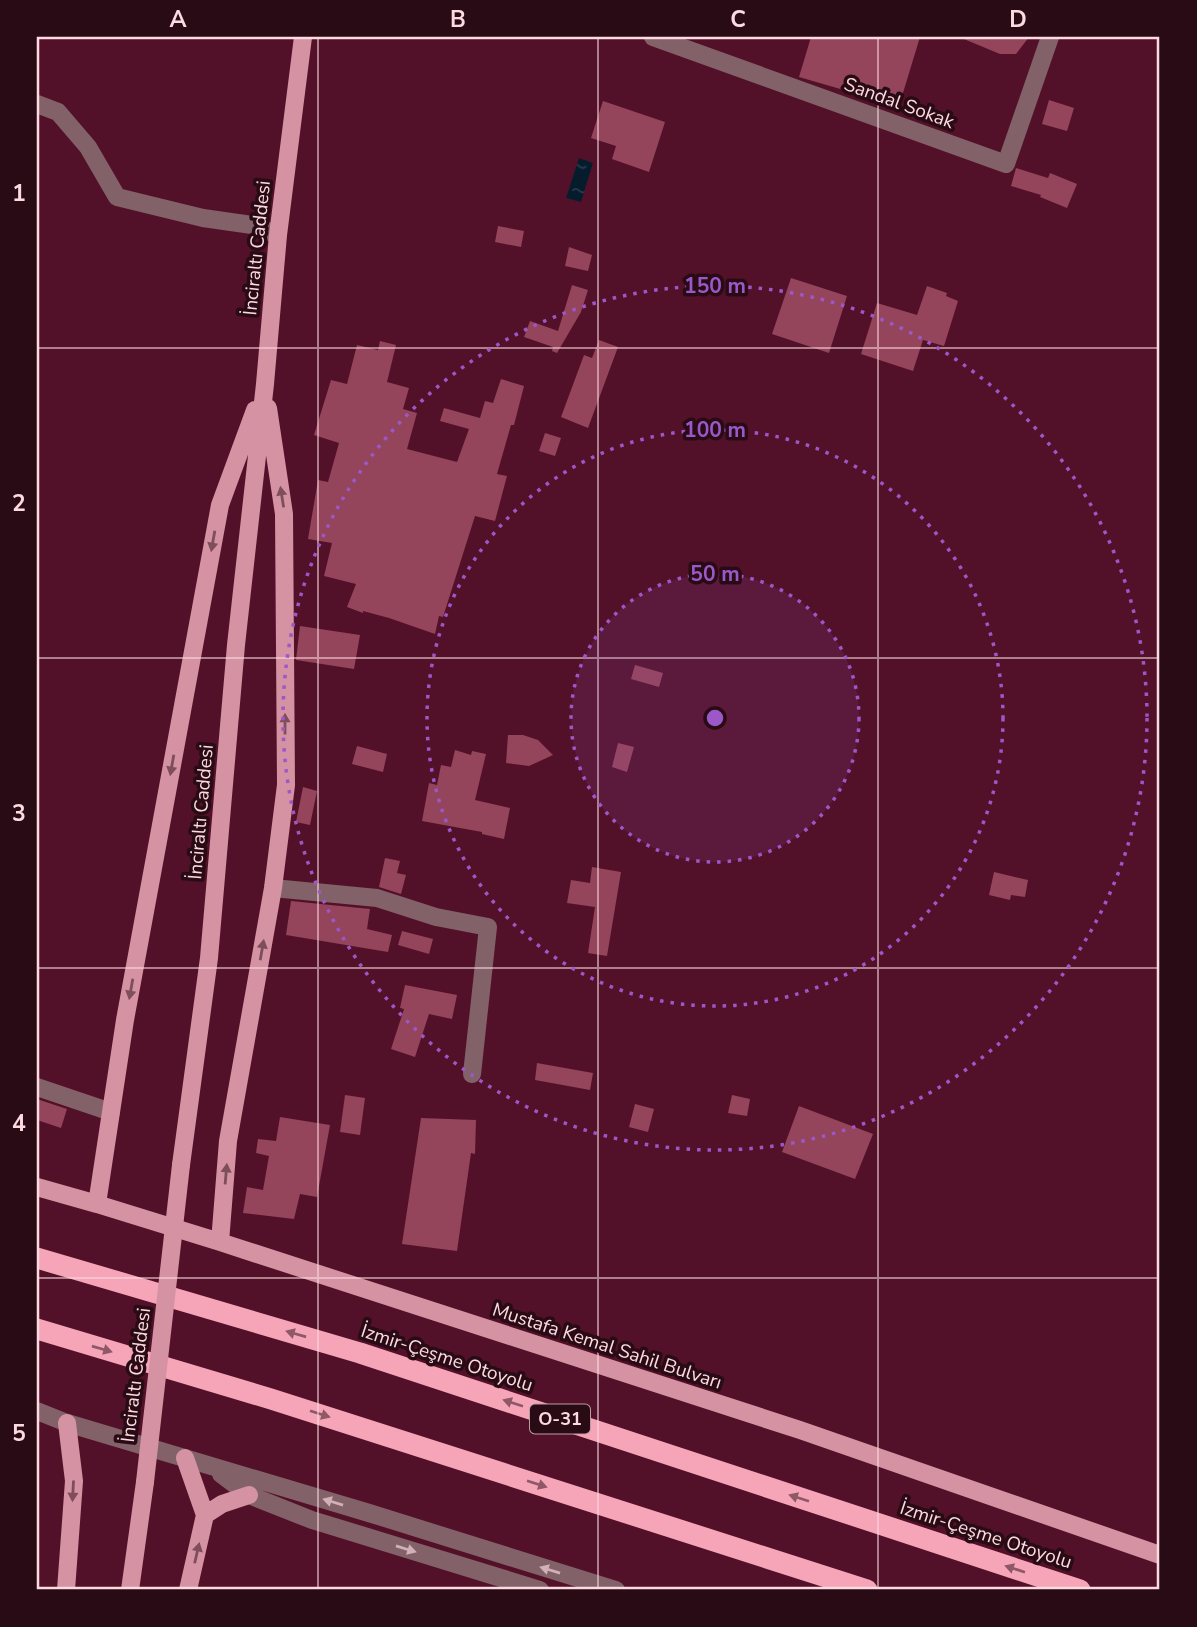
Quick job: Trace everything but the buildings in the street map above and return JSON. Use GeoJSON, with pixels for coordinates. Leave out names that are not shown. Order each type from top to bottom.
{"type":"FeatureCollection","features":[{"type":"Feature","properties":{"kind":"highway","name":"İzmir-Çeşme Otoyolu"},"geometry":{"type":"LineString","coordinates":[[37,1258],[360,1353],[1080,1590]]}},
{"type":"Feature","properties":{"kind":"highway"},"geometry":{"type":"LineString","coordinates":[[37,1329],[271,1399],[867,1590]]}},
{"type":"Feature","properties":{"kind":"main road","name":"İnciraltı Caddesi"},"geometry":{"type":"LineString","coordinates":[[130,1590],[209,958],[236,645],[265,384],[278,235],[303,37]]}},
{"type":"Feature","properties":{"kind":"main road"},"geometry":{"type":"LineString","coordinates":[[220,1242],[228,1141],[273,888],[286,785],[285,514],[265,384]]}},
{"type":"Feature","properties":{"kind":"main road"},"geometry":{"type":"LineString","coordinates":[[97,1204],[125,1020],[220,505],[265,384]]}},
{"type":"Feature","properties":{"kind":"main road","name":"Mustafa Kemal Sahil Bulvarı"},"geometry":{"type":"LineString","coordinates":[[37,1187],[220,1242],[800,1430],[1160,1555]]}},
{"type":"Feature","properties":{"kind":"main road"},"geometry":{"type":"LineString","coordinates":[[66,1590],[74,1481],[68,1423]]}},
{"type":"Feature","properties":{"kind":"main road"},"geometry":{"type":"LineString","coordinates":[[185,1458],[205,1515],[188,1590]]}},
{"type":"Feature","properties":{"kind":"main road"},"geometry":{"type":"LineString","coordinates":[[205,1515],[229,1501],[249,1495]]}},
{"type":"Feature","properties":{"kind":"street","name":"Sandal Sokak"},"geometry":{"type":"LineString","coordinates":[[653,37],[1006,164],[1050,37]]}},
{"type":"Feature","properties":{"kind":"street"},"geometry":{"type":"LineString","coordinates":[[37,104],[58,112],[88,147],[117,197],[203,218],[252,225],[278,235]]}},
{"type":"Feature","properties":{"kind":"street"},"geometry":{"type":"LineString","coordinates":[[273,888],[377,898],[436,917],[488,927],[472,1074]]}},
{"type":"Feature","properties":{"kind":"street"},"geometry":{"type":"LineString","coordinates":[[37,1087],[111,1112]]}},
{"type":"Feature","properties":{"kind":"street"},"geometry":{"type":"LineString","coordinates":[[37,1411],[68,1423],[615,1590]]}},
{"type":"Feature","properties":{"kind":"street"},"geometry":{"type":"LineString","coordinates":[[210,1465],[249,1495],[312,1520],[540,1590]]}},
{"type":"Feature","properties":{"kind":"water"},"geometry":{"type":"Polygon","coordinates":[[[579,158],[593,163],[581,202],[566,198],[579,158]]]}}]}
